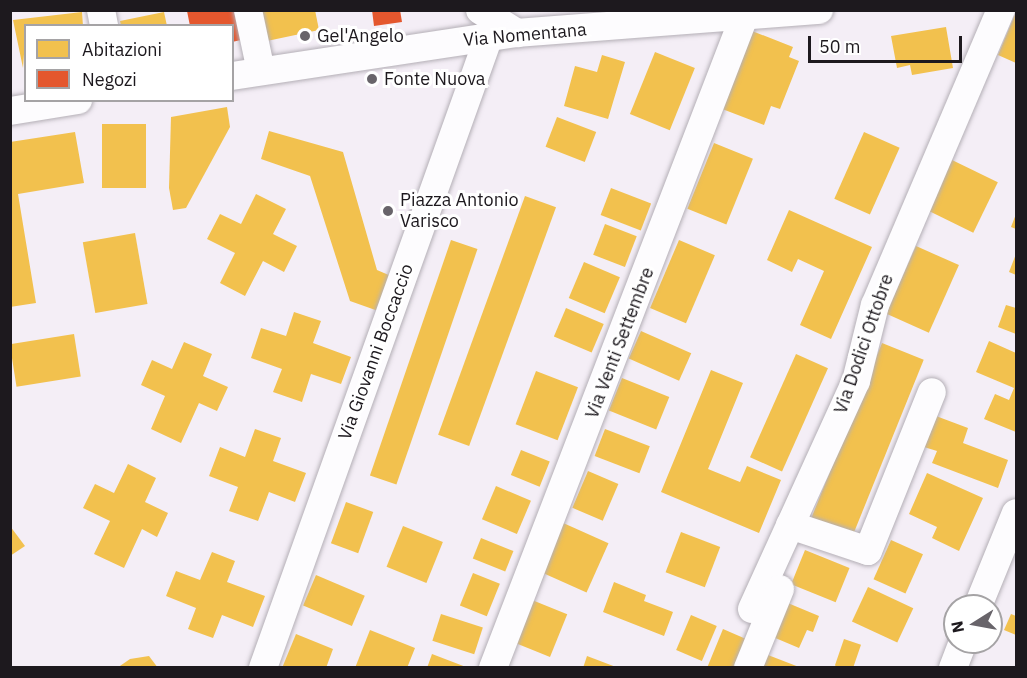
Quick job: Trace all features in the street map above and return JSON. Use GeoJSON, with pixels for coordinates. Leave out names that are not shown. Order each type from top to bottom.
{"type":"FeatureCollection","features":[{"type":"Feature","properties":{"kind":"street"},"geometry":{"type":"LineString","coordinates":[[248,10],[261,71]]}},
{"type":"Feature","properties":{"kind":"street","name":"Via Dodici Ottobre"},"geometry":{"type":"LineString","coordinates":[[752,609],[856,381],[875,305],[1001,10]]}},
{"type":"Feature","properties":{"kind":"street","name":"Via Nomentana"},"geometry":{"type":"LineString","coordinates":[[234,76],[500,23],[744,17],[805,11]]}},
{"type":"Feature","properties":{"kind":"street","name":"Via Venti Settembre"},"geometry":{"type":"LineString","coordinates":[[493,668],[744,17]]}},
{"type":"Feature","properties":{"kind":"street","name":"Via Giovanni Boccaccio"},"geometry":{"type":"LineString","coordinates":[[263,668],[500,23]]}},
{"type":"Feature","properties":{"kind":"street"},"geometry":{"type":"LineString","coordinates":[[10,111],[66,102]]}},
{"type":"Feature","properties":{"kind":"street"},"geometry":{"type":"LineString","coordinates":[[790,525],[868,551],[932,392]]}},
{"type":"Feature","properties":{"kind":"street"},"geometry":{"type":"LineString","coordinates":[[983,594],[1017,513]]}},
{"type":"Feature","properties":{"kind":"street"},"geometry":{"type":"LineString","coordinates":[[748,668],[781,585]]}},
{"type":"Feature","properties":{"kind":"building: Abitazioni"},"geometry":{"type":"Polygon","coordinates":[[[262,10],[315,10],[319,30],[267,41],[262,10]]]}},
{"type":"Feature","properties":{"kind":"building: Abitazioni"},"geometry":{"type":"Polygon","coordinates":[[[82,12],[83,24],[24,24],[23,68],[13,20],[82,12]]]}},
{"type":"Feature","properties":{"kind":"building: Abitazioni"},"geometry":{"type":"Polygon","coordinates":[[[164,12],[167,24],[121,24],[120,21],[164,12]]]}},
{"type":"Feature","properties":{"kind":"building: Abitazioni"},"geometry":{"type":"Polygon","coordinates":[[[1016,12],[1016,63],[998,55],[1016,12]]]}},
{"type":"Feature","properties":{"kind":"building: Abitazioni"},"geometry":{"type":"Polygon","coordinates":[[[946,27],[953,68],[912,75],[910,65],[897,68],[891,36],[946,27]]]}},
{"type":"Feature","properties":{"kind":"building: Abitazioni"},"geometry":{"type":"Polygon","coordinates":[[[747,29],[793,47],[789,57],[799,61],[780,109],[771,106],[764,125],[717,107],[747,29]]]}},
{"type":"Feature","properties":{"kind":"building: Abitazioni"},"geometry":{"type":"Polygon","coordinates":[[[655,52],[695,68],[670,130],[630,114],[655,52]]]}},
{"type":"Feature","properties":{"kind":"building: Abitazioni"},"geometry":{"type":"Polygon","coordinates":[[[602,55],[625,62],[608,119],[564,106],[575,66],[597,72],[602,55]]]}},
{"type":"Feature","properties":{"kind":"building: Abitazioni"},"geometry":{"type":"Polygon","coordinates":[[[227,107],[230,127],[186,208],[173,210],[169,188],[171,117],[227,107]]]}},
{"type":"Feature","properties":{"kind":"building: Abitazioni"},"geometry":{"type":"Polygon","coordinates":[[[557,117],[596,132],[585,162],[546,147],[557,117]]]}},
{"type":"Feature","properties":{"kind":"building: Abitazioni"},"geometry":{"type":"Polygon","coordinates":[[[102,124],[146,124],[146,188],[102,188],[102,124]]]}},
{"type":"Feature","properties":{"kind":"building: Abitazioni"},"geometry":{"type":"Polygon","coordinates":[[[269,131],[343,152],[377,270],[391,276],[381,312],[350,301],[310,176],[261,159],[269,131]]]}},
{"type":"Feature","properties":{"kind":"building: Abitazioni"},"geometry":{"type":"Polygon","coordinates":[[[75,132],[84,183],[18,194],[36,303],[10,307],[10,142],[75,132]]]}},
{"type":"Feature","properties":{"kind":"building: Abitazioni"},"geometry":{"type":"Polygon","coordinates":[[[864,132],[900,148],[870,215],[834,199],[864,132]]]}},
{"type":"Feature","properties":{"kind":"building: Abitazioni"},"geometry":{"type":"Polygon","coordinates":[[[714,143],[753,159],[726,225],[687,209],[714,143]]]}},
{"type":"Feature","properties":{"kind":"building: Abitazioni"},"geometry":{"type":"Polygon","coordinates":[[[952,160],[998,182],[973,233],[927,210],[952,160]]]}},
{"type":"Feature","properties":{"kind":"building: Abitazioni"},"geometry":{"type":"Polygon","coordinates":[[[611,188],[651,203],[641,230],[601,215],[611,188]]]}},
{"type":"Feature","properties":{"kind":"building: Abitazioni"},"geometry":{"type":"Polygon","coordinates":[[[256,194],[286,209],[273,234],[297,246],[284,272],[263,261],[245,296],[220,283],[235,253],[207,239],[220,214],[241,224],[256,194]]]}},
{"type":"Feature","properties":{"kind":"building: Abitazioni"},"geometry":{"type":"Polygon","coordinates":[[[525,196],[556,207],[469,446],[438,435],[525,196]]]}},
{"type":"Feature","properties":{"kind":"building: Abitazioni"},"geometry":{"type":"Polygon","coordinates":[[[789,210],[872,247],[831,339],[800,325],[824,271],[798,259],[792,272],[767,260],[789,210]]]}},
{"type":"Feature","properties":{"kind":"building: Abitazioni"},"geometry":{"type":"Polygon","coordinates":[[[1016,214],[1016,229],[1011,227],[1016,214]]]}},
{"type":"Feature","properties":{"kind":"building: Abitazioni"},"geometry":{"type":"Polygon","coordinates":[[[605,224],[637,236],[625,267],[593,255],[605,224]]]}},
{"type":"Feature","properties":{"kind":"building: Abitazioni"},"geometry":{"type":"Polygon","coordinates":[[[135,233],[148,304],[95,313],[83,242],[135,233]]]}},
{"type":"Feature","properties":{"kind":"building: Abitazioni"},"geometry":{"type":"Polygon","coordinates":[[[451,240],[477,249],[396,485],[370,475],[451,240]]]}},
{"type":"Feature","properties":{"kind":"building: Abitazioni"},"geometry":{"type":"Polygon","coordinates":[[[679,240],[715,255],[686,323],[650,308],[679,240]]]}},
{"type":"Feature","properties":{"kind":"building: Abitazioni"},"geometry":{"type":"Polygon","coordinates":[[[916,246],[959,265],[929,333],[886,314],[916,246]]]}},
{"type":"Feature","properties":{"kind":"building: Abitazioni"},"geometry":{"type":"Polygon","coordinates":[[[1016,254],[1016,275],[1009,272],[1016,254]]]}},
{"type":"Feature","properties":{"kind":"building: Abitazioni"},"geometry":{"type":"Polygon","coordinates":[[[584,262],[620,277],[605,313],[569,298],[584,262]]]}},
{"type":"Feature","properties":{"kind":"building: Abitazioni"},"geometry":{"type":"Polygon","coordinates":[[[1006,305],[1016,308],[1016,334],[998,327],[1006,305]]]}},
{"type":"Feature","properties":{"kind":"building: Abitazioni"},"geometry":{"type":"Polygon","coordinates":[[[566,308],[604,324],[592,353],[554,337],[566,308]]]}},
{"type":"Feature","properties":{"kind":"building: Abitazioni"},"geometry":{"type":"Polygon","coordinates":[[[294,312],[321,321],[313,343],[351,357],[341,384],[311,374],[302,402],[273,392],[282,369],[251,358],[261,328],[286,336],[294,312]]]}},
{"type":"Feature","properties":{"kind":"building: Abitazioni"},"geometry":{"type":"Polygon","coordinates":[[[641,331],[691,353],[679,381],[629,358],[641,331]]]}},
{"type":"Feature","properties":{"kind":"building: Abitazioni"},"geometry":{"type":"Polygon","coordinates":[[[74,334],[81,376],[17,387],[10,344],[74,334]]]}},
{"type":"Feature","properties":{"kind":"building: Abitazioni"},"geometry":{"type":"Polygon","coordinates":[[[989,341],[1016,353],[1016,432],[984,419],[995,394],[1009,400],[1014,388],[976,372],[989,341]]]}},
{"type":"Feature","properties":{"kind":"building: Abitazioni"},"geometry":{"type":"Polygon","coordinates":[[[184,342],[212,354],[203,376],[228,387],[217,411],[199,403],[181,443],[151,429],[165,396],[141,385],[152,360],[172,369],[184,342]]]}},
{"type":"Feature","properties":{"kind":"building: Abitazioni"},"geometry":{"type":"Polygon","coordinates":[[[882,343],[924,360],[853,536],[811,519],[882,343]]]}},
{"type":"Feature","properties":{"kind":"building: Abitazioni"},"geometry":{"type":"Polygon","coordinates":[[[796,354],[828,368],[782,471],[750,457],[796,354]]]}},
{"type":"Feature","properties":{"kind":"building: Abitazioni"},"geometry":{"type":"Polygon","coordinates":[[[711,370],[743,383],[708,469],[740,482],[747,466],[781,480],[759,533],[661,492],[711,370]]]}},
{"type":"Feature","properties":{"kind":"building: Abitazioni"},"geometry":{"type":"Polygon","coordinates":[[[536,371],[578,387],[558,440],[516,424],[536,371]]]}},
{"type":"Feature","properties":{"kind":"building: Abitazioni"},"geometry":{"type":"Polygon","coordinates":[[[622,378],[669,397],[656,430],[609,410],[622,378]]]}},
{"type":"Feature","properties":{"kind":"building: Abitazioni"},"geometry":{"type":"Polygon","coordinates":[[[936,416],[968,428],[963,443],[1008,460],[998,488],[932,463],[937,451],[924,447],[936,416]]]}},
{"type":"Feature","properties":{"kind":"building: Abitazioni"},"geometry":{"type":"Polygon","coordinates":[[[255,429],[281,438],[273,461],[306,473],[295,502],[269,492],[258,521],[229,511],[238,487],[209,476],[220,447],[245,457],[255,429]]]}},
{"type":"Feature","properties":{"kind":"building: Abitazioni"},"geometry":{"type":"Polygon","coordinates":[[[605,429],[650,446],[639,473],[595,456],[605,429]]]}},
{"type":"Feature","properties":{"kind":"building: Abitazioni"},"geometry":{"type":"Polygon","coordinates":[[[521,450],[550,462],[540,487],[511,475],[521,450]]]}},
{"type":"Feature","properties":{"kind":"building: Abitazioni"},"geometry":{"type":"Polygon","coordinates":[[[128,464],[156,478],[145,502],[168,513],[157,537],[142,529],[124,568],[94,554],[110,521],[83,508],[95,484],[114,493],[128,464]]]}},
{"type":"Feature","properties":{"kind":"building: Abitazioni"},"geometry":{"type":"Polygon","coordinates":[[[588,471],[618,484],[603,521],[572,508],[588,471]]]}},
{"type":"Feature","properties":{"kind":"building: Abitazioni"},"geometry":{"type":"Polygon","coordinates":[[[927,473],[983,498],[959,551],[932,538],[937,527],[909,514],[927,473]]]}},
{"type":"Feature","properties":{"kind":"building: Abitazioni"},"geometry":{"type":"Polygon","coordinates":[[[496,486],[531,501],[517,534],[482,519],[496,486]]]}},
{"type":"Feature","properties":{"kind":"building: Abitazioni"},"geometry":{"type":"Polygon","coordinates":[[[346,502],[373,512],[358,553],[331,543],[346,502]]]}},
{"type":"Feature","properties":{"kind":"building: Abitazioni"},"geometry":{"type":"Polygon","coordinates":[[[561,522],[609,543],[587,592],[539,571],[561,522]]]}},
{"type":"Feature","properties":{"kind":"building: Abitazioni"},"geometry":{"type":"Polygon","coordinates":[[[10,526],[25,546],[10,556],[10,526]]]}},
{"type":"Feature","properties":{"kind":"building: Abitazioni"},"geometry":{"type":"Polygon","coordinates":[[[403,526],[443,542],[426,583],[387,567],[403,526]]]}},
{"type":"Feature","properties":{"kind":"building: Abitazioni"},"geometry":{"type":"Polygon","coordinates":[[[681,532],[720,547],[705,587],[666,572],[681,532]]]}},
{"type":"Feature","properties":{"kind":"building: Abitazioni"},"geometry":{"type":"Polygon","coordinates":[[[481,538],[513,551],[505,572],[473,558],[481,538]]]}},
{"type":"Feature","properties":{"kind":"building: Abitazioni"},"geometry":{"type":"Polygon","coordinates":[[[891,540],[923,554],[905,594],[874,579],[891,540]]]}},
{"type":"Feature","properties":{"kind":"building: Abitazioni"},"geometry":{"type":"Polygon","coordinates":[[[805,550],[850,568],[836,602],[791,584],[805,550]]]}},
{"type":"Feature","properties":{"kind":"building: Abitazioni"},"geometry":{"type":"Polygon","coordinates":[[[212,552],[235,561],[227,582],[265,596],[253,627],[222,615],[213,638],[188,629],[196,608],[166,596],[176,571],[200,580],[212,552]]]}},
{"type":"Feature","properties":{"kind":"building: Abitazioni"},"geometry":{"type":"Polygon","coordinates":[[[473,573],[500,584],[487,616],[460,605],[473,573]]]}},
{"type":"Feature","properties":{"kind":"building: Abitazioni"},"geometry":{"type":"Polygon","coordinates":[[[316,575],[365,596],[352,626],[303,605],[316,575]]]}},
{"type":"Feature","properties":{"kind":"building: Abitazioni"},"geometry":{"type":"Polygon","coordinates":[[[614,582],[646,595],[644,601],[673,612],[664,636],[603,612],[614,582]]]}},
{"type":"Feature","properties":{"kind":"building: Abitazioni"},"geometry":{"type":"Polygon","coordinates":[[[868,587],[913,608],[897,643],[852,621],[868,587]]]}},
{"type":"Feature","properties":{"kind":"building: Abitazioni"},"geometry":{"type":"Polygon","coordinates":[[[532,600],[567,614],[550,657],[515,643],[532,600]]]}},
{"type":"Feature","properties":{"kind":"building: Abitazioni"},"geometry":{"type":"Polygon","coordinates":[[[783,601],[819,616],[813,632],[807,630],[799,648],[773,637],[783,601]]]}},
{"type":"Feature","properties":{"kind":"building: Abitazioni"},"geometry":{"type":"Polygon","coordinates":[[[441,614],[483,628],[474,654],[432,641],[441,614]]]}},
{"type":"Feature","properties":{"kind":"building: Abitazioni"},"geometry":{"type":"Polygon","coordinates":[[[1011,614],[1016,616],[1016,635],[1004,630],[1011,614]]]}},
{"type":"Feature","properties":{"kind":"building: Abitazioni"},"geometry":{"type":"Polygon","coordinates":[[[691,615],[717,626],[702,661],[676,650],[691,615]]]}},
{"type":"Feature","properties":{"kind":"building: Abitazioni"},"geometry":{"type":"Polygon","coordinates":[[[723,629],[746,639],[734,668],[707,668],[723,629]]]}},
{"type":"Feature","properties":{"kind":"building: Abitazioni"},"geometry":{"type":"Polygon","coordinates":[[[370,630],[415,648],[407,668],[355,668],[370,630]]]}},
{"type":"Feature","properties":{"kind":"building: Abitazioni"},"geometry":{"type":"Polygon","coordinates":[[[296,634],[333,649],[326,668],[282,668],[296,634]]]}},
{"type":"Feature","properties":{"kind":"building: Abitazioni"},"geometry":{"type":"Polygon","coordinates":[[[844,639],[861,645],[853,668],[835,665],[844,639]]]}},
{"type":"Feature","properties":{"kind":"building: Abitazioni"},"geometry":{"type":"Polygon","coordinates":[[[432,654],[466,667],[466,668],[427,668],[432,654]]]}},
{"type":"Feature","properties":{"kind":"building: Abitazioni"},"geometry":{"type":"Polygon","coordinates":[[[768,655],[799,667],[799,668],[763,668],[768,655]]]}},
{"type":"Feature","properties":{"kind":"building: Abitazioni"},"geometry":{"type":"Polygon","coordinates":[[[149,656],[158,668],[117,668],[130,659],[149,656]]]}},
{"type":"Feature","properties":{"kind":"building: Abitazioni"},"geometry":{"type":"Polygon","coordinates":[[[587,656],[616,667],[616,668],[583,668],[587,656]]]}},
{"type":"Feature","properties":{"kind":"building: Negozi"},"geometry":{"type":"Polygon","coordinates":[[[234,10],[241,40],[234,42],[234,24],[190,24],[187,11],[234,10]]]}},
{"type":"Feature","properties":{"kind":"building: Negozi"},"geometry":{"type":"Polygon","coordinates":[[[372,10],[400,10],[402,22],[374,26],[372,10]]]}},
{"type":"Feature","properties":{"kind":"place","name":"Gel'Angelo"},"geometry":{"type":"Point","coordinates":[305,36]}},
{"type":"Feature","properties":{"kind":"place","name":"Fonte Nuova"},"geometry":{"type":"Point","coordinates":[372,79]}},
{"type":"Feature","properties":{"kind":"place","name":"Piazza Antonio Varisco"},"geometry":{"type":"Point","coordinates":[388,211]}}]}
